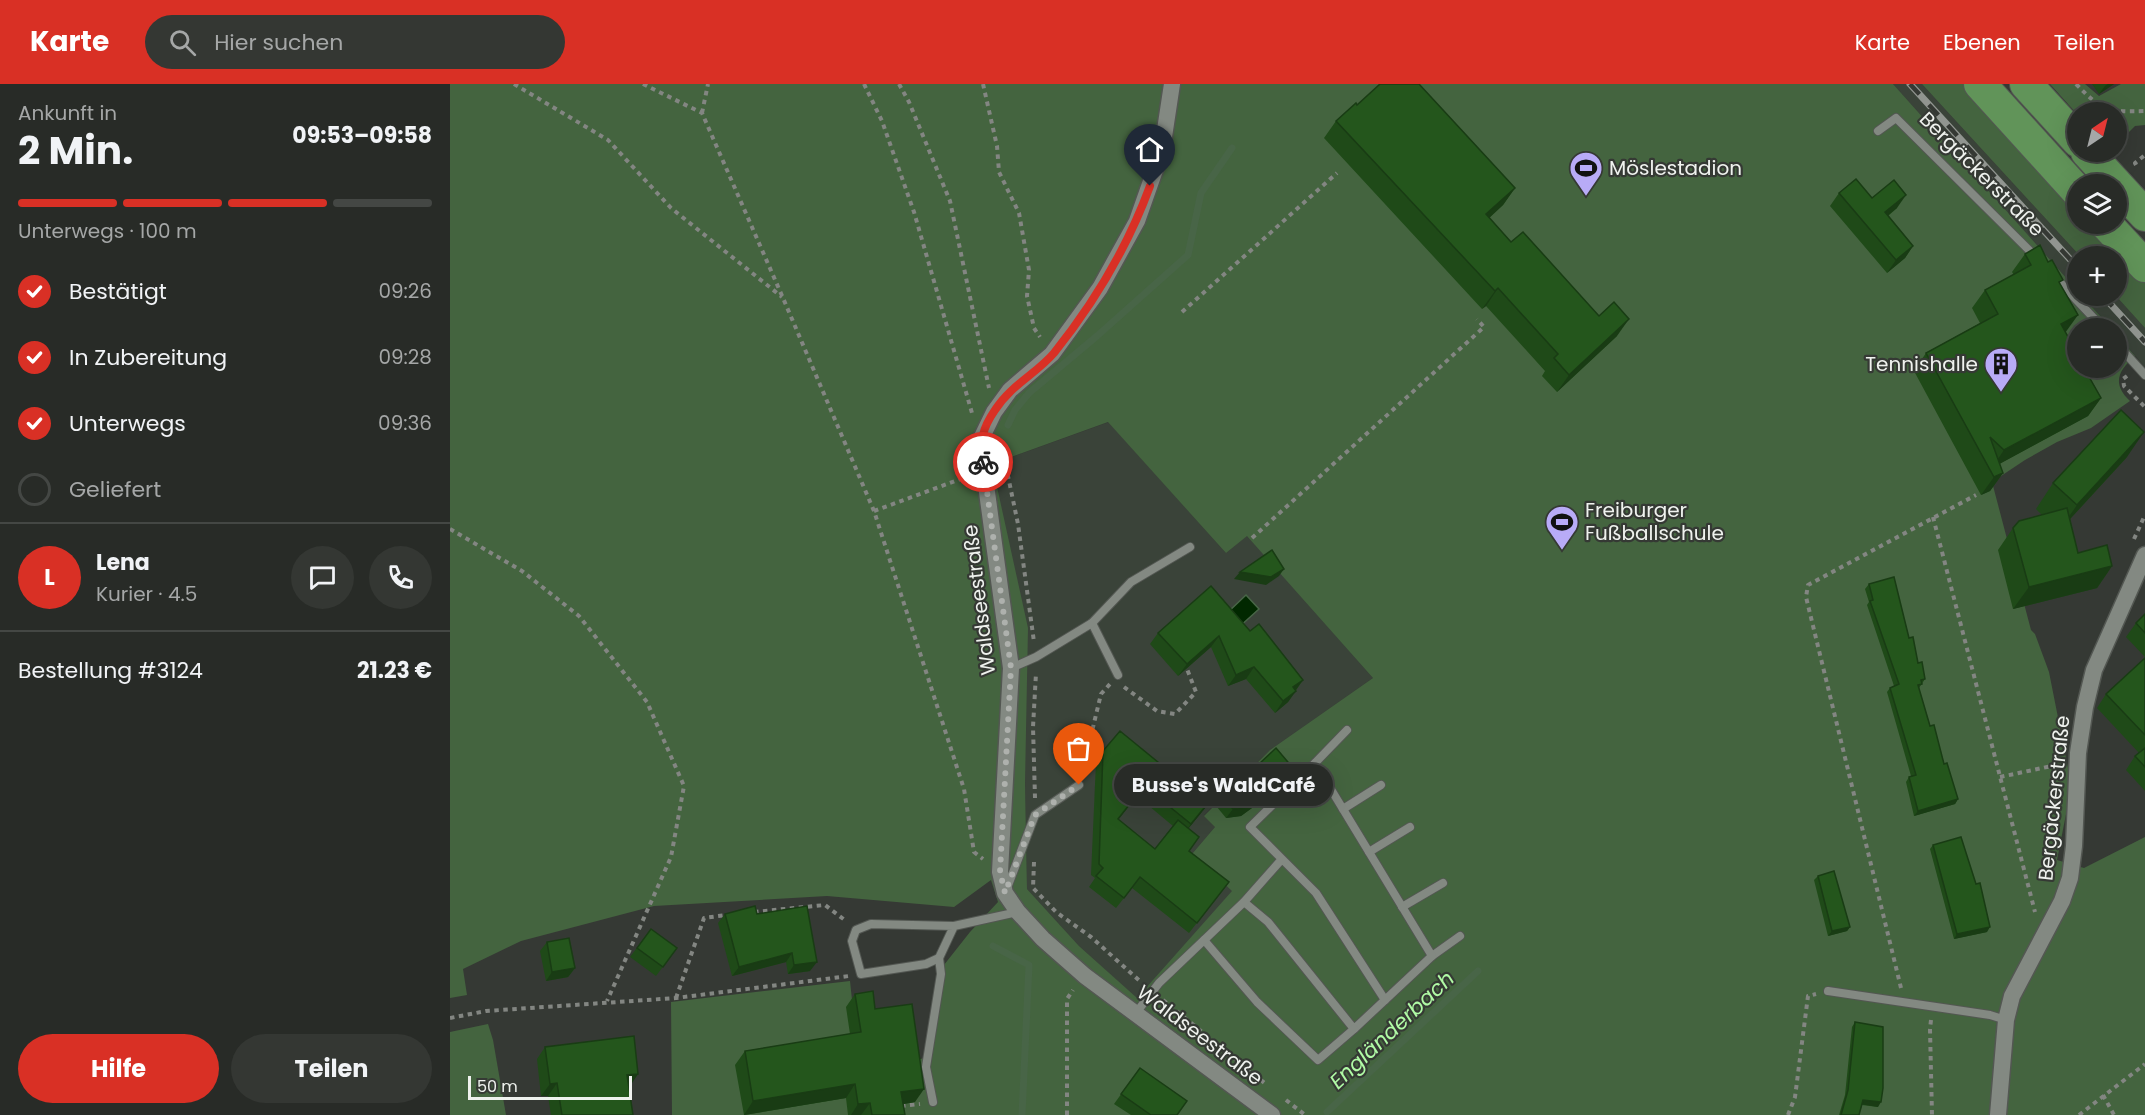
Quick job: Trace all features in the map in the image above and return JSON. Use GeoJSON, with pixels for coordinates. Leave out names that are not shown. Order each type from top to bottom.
{"type":"FeatureCollection","features":[{"type":"Feature","properties":{"kind":"highway"},"geometry":{"type":"LineString","coordinates":[[1980,84],[2067,180]]}},
{"type":"Feature","properties":{"kind":"highway"},"geometry":{"type":"LineString","coordinates":[[2026,84],[2067,129]]}},
{"type":"Feature","properties":{"kind":"highway"},"geometry":{"type":"LineString","coordinates":[[2096,162],[2145,215]]}},
{"type":"Feature","properties":{"kind":"highway"},"geometry":{"type":"LineString","coordinates":[[2115,234],[2145,266]]}},
{"type":"Feature","properties":{"kind":"street"},"geometry":{"type":"LineString","coordinates":[[980,441],[994,411],[1010,390],[1053,354],[1100,288],[1137,221],[1162,150],[1172,84]]}},
{"type":"Feature","properties":{"kind":"street","name":"Waldseestraße"},"geometry":{"type":"LineString","coordinates":[[980,441],[1011,668],[1000,872],[1005,893],[1018,912],[1043,939],[1085,976],[1272,1115]]}},
{"type":"Feature","properties":{"kind":"street","name":"Bergäckerstraße"},"geometry":{"type":"LineString","coordinates":[[1998,1115],[2006,1020],[2012,996],[2062,902],[2070,878],[2078,764],[2085,707],[2094,670],[2145,555]]}},
{"type":"Feature","properties":{"kind":"lane","name":"Bergäckerstraße"},"geometry":{"type":"LineString","coordinates":[[1878,131],[1896,117],[2042,264]]}},
{"type":"Feature","properties":{"kind":"lane"},"geometry":{"type":"LineString","coordinates":[[2050,272],[2094,318]]}},
{"type":"Feature","properties":{"kind":"lane"},"geometry":{"type":"LineString","coordinates":[[2127,355],[2145,375]]}},
{"type":"Feature","properties":{"kind":"lane"},"geometry":{"type":"LineString","coordinates":[[1011,668],[1036,657],[1092,623],[1131,582],[1190,547]]}},
{"type":"Feature","properties":{"kind":"lane"},"geometry":{"type":"LineString","coordinates":[[1092,623],[1118,675]]}},
{"type":"Feature","properties":{"kind":"lane"},"geometry":{"type":"LineString","coordinates":[[1347,730],[1250,827],[1316,893],[1385,1000]]}},
{"type":"Feature","properties":{"kind":"lane"},"geometry":{"type":"LineString","coordinates":[[1315,763],[1432,956]]}},
{"type":"Feature","properties":{"kind":"lane"},"geometry":{"type":"LineString","coordinates":[[1005,893],[1035,815],[1079,785]]}},
{"type":"Feature","properties":{"kind":"lane"},"geometry":{"type":"LineString","coordinates":[[1343,809],[1382,785]]}},
{"type":"Feature","properties":{"kind":"lane"},"geometry":{"type":"LineString","coordinates":[[1369,852],[1410,827]]}},
{"type":"Feature","properties":{"kind":"lane"},"geometry":{"type":"LineString","coordinates":[[1136,1013],[1159,983],[1244,902],[1282,859]]}},
{"type":"Feature","properties":{"kind":"lane"},"geometry":{"type":"LineString","coordinates":[[1402,908],[1443,883]]}},
{"type":"Feature","properties":{"kind":"lane"},"geometry":{"type":"LineString","coordinates":[[1244,902],[1268,922],[1354,1029]]}},
{"type":"Feature","properties":{"kind":"lane"},"geometry":{"type":"LineString","coordinates":[[939,958],[926,964],[861,974],[852,941],[856,930],[871,924],[954,926],[1018,912]]}},
{"type":"Feature","properties":{"kind":"lane"},"geometry":{"type":"LineString","coordinates":[[933,1102],[926,1067],[941,974],[939,958],[954,926]]}},
{"type":"Feature","properties":{"kind":"lane"},"geometry":{"type":"LineString","coordinates":[[1204,940],[1257,1002],[1318,1060],[1432,956],[1460,936]]}},
{"type":"Feature","properties":{"kind":"lane"},"geometry":{"type":"LineString","coordinates":[[1828,991],[1989,1015],[2006,1020]]}},
{"type":"Feature","properties":{"kind":"path"},"geometry":{"type":"LineString","coordinates":[[514,84],[608,140],[671,208],[783,298]]}},
{"type":"Feature","properties":{"kind":"path"},"geometry":{"type":"LineString","coordinates":[[643,84],[702,113]]}},
{"type":"Feature","properties":{"kind":"path"},"geometry":{"type":"LineString","coordinates":[[708,84],[702,113],[874,511],[964,789],[974,852],[1000,872]]}},
{"type":"Feature","properties":{"kind":"path"},"geometry":{"type":"LineString","coordinates":[[864,84],[882,121],[914,212],[980,441]]}},
{"type":"Feature","properties":{"kind":"path"},"geometry":{"type":"LineString","coordinates":[[899,84],[909,102],[950,201],[994,411]]}},
{"type":"Feature","properties":{"kind":"path"},"geometry":{"type":"LineString","coordinates":[[983,84],[997,146],[999,172],[1019,213],[1029,270],[1027,296],[1034,328],[1053,354]]}},
{"type":"Feature","properties":{"kind":"path"},"geometry":{"type":"LineString","coordinates":[[2076,84],[2092,101],[2107,110],[2145,111]]}},
{"type":"Feature","properties":{"kind":"path"},"geometry":{"type":"LineString","coordinates":[[2140,169],[2135,163],[2145,155]]}},
{"type":"Feature","properties":{"kind":"path"},"geometry":{"type":"LineString","coordinates":[[1182,312],[1337,173]]}},
{"type":"Feature","properties":{"kind":"path"},"geometry":{"type":"LineString","coordinates":[[1252,538],[1484,327],[1477,319]]}},
{"type":"Feature","properties":{"kind":"path"},"geometry":{"type":"LineString","coordinates":[[2132,394],[2145,407]]}},
{"type":"Feature","properties":{"kind":"path"},"geometry":{"type":"LineString","coordinates":[[874,511],[984,470]]}},
{"type":"Feature","properties":{"kind":"path"},"geometry":{"type":"LineString","coordinates":[[1901,1003],[1901,987],[1806,597],[1808,585],[1976,495]]}},
{"type":"Feature","properties":{"kind":"path"},"geometry":{"type":"LineString","coordinates":[[2132,543],[2145,515]]}},
{"type":"Feature","properties":{"kind":"path"},"geometry":{"type":"LineString","coordinates":[[1933,517],[2036,922],[2046,930]]}},
{"type":"Feature","properties":{"kind":"path"},"geometry":{"type":"LineString","coordinates":[[450,529],[522,570],[579,616],[647,702],[684,786],[670,857],[607,1001]]}},
{"type":"Feature","properties":{"kind":"path"},"geometry":{"type":"LineString","coordinates":[[1079,785],[1101,694],[1118,675],[1122,686],[1157,711],[1175,714],[1196,692],[1187,669]]}},
{"type":"Feature","properties":{"kind":"path"},"geometry":{"type":"LineString","coordinates":[[2000,777],[2066,763],[2078,764]]}},
{"type":"Feature","properties":{"kind":"path"},"geometry":{"type":"LineString","coordinates":[[748,913],[825,905],[856,930]]}},
{"type":"Feature","properties":{"kind":"path"},"geometry":{"type":"LineString","coordinates":[[676,998],[704,918],[737,914]]}},
{"type":"Feature","properties":{"kind":"path"},"geometry":{"type":"LineString","coordinates":[[450,1018],[486,1011],[676,998],[861,974]]}},
{"type":"Feature","properties":{"kind":"path"},"geometry":{"type":"LineString","coordinates":[[1067,1115],[1067,999],[1085,976]]}},
{"type":"Feature","properties":{"kind":"path"},"geometry":{"type":"LineString","coordinates":[[1788,1115],[1795,1097],[1808,996],[1828,991]]}},
{"type":"Feature","properties":{"kind":"path"},"geometry":{"type":"LineString","coordinates":[[1932,1115],[1930,1029],[1934,1008]]}},
{"type":"Feature","properties":{"kind":"path"},"geometry":{"type":"LineString","coordinates":[[2079,1115],[2145,1064]]}},
{"type":"Feature","properties":{"kind":"path"},"geometry":{"type":"LineString","coordinates":[[2103,1095],[2114,1115]]}},
{"type":"Feature","properties":{"kind":"path"},"geometry":{"type":"LineString","coordinates":[[897,1113],[897,1107],[915,1104]]}},
{"type":"Feature","properties":{"kind":"shaded area"},"geometry":{"type":"Polygon","coordinates":[[[450,84],[1893,84],[2067,279],[2067,306],[2091,306],[2102,318],[2067,318],[2067,378],[2119,378],[2121,388],[2130,401],[2091,428],[2057,442],[1992,482],[2031,630],[2035,634],[2049,672],[2068,768],[2068,804],[2057,860],[2084,868],[2145,837],[2145,1115],[672,1115],[671,1002],[850,981],[852,1000],[909,1062],[928,1057],[940,970],[970,932],[998,902],[991,880],[954,907],[827,896],[654,906],[521,941],[463,969],[467,995],[450,998],[450,84]],[[1108,422],[992,464],[1028,628],[1025,782],[1027,889],[1079,946],[1137,998],[1232,891],[1192,854],[1215,827],[1204,816],[1270,750],[1373,678],[1247,536],[1226,553],[1108,422]]]}},
{"type":"Feature","properties":{"kind":"shaded area"},"geometry":{"type":"Polygon","coordinates":[[[1893,84],[1922,84],[2071,246],[2067,246],[2067,279],[1893,84]]]}},
{"type":"Feature","properties":{"kind":"shaded area"},"geometry":{"type":"Polygon","coordinates":[[[1922,84],[1963,84],[2067,198],[2067,234],[2100,234],[2111,246],[2071,246],[1922,84]]]}},
{"type":"Feature","properties":{"kind":"shaded area"},"geometry":{"type":"Polygon","coordinates":[[[2050,84],[2085,84],[2099,96],[2121,84],[2145,84],[2145,125],[2135,126],[2127,134],[2127,102],[2067,103],[2050,84]]]}},
{"type":"Feature","properties":{"kind":"shaded area"},"geometry":{"type":"Polygon","coordinates":[[[2127,263],[2145,283],[2145,328],[2125,306],[2127,306],[2127,263]]]}},
{"type":"Feature","properties":{"kind":"shaded area"},"geometry":{"type":"Polygon","coordinates":[[[2091,306],[2125,306],[2145,328],[2145,367],[2127,346],[2127,318],[2102,318],[2091,306]]]}},
{"type":"Feature","properties":{"kind":"shaded area"},"geometry":{"type":"Polygon","coordinates":[[[2127,347],[2135,356],[2127,364],[2127,347]]]}},
{"type":"Feature","properties":{"kind":"shaded area"},"geometry":{"type":"Polygon","coordinates":[[[1109,422],[1226,553],[1247,535],[1373,678],[1270,750],[1204,815],[1215,827],[1192,854],[1233,891],[1137,999],[1079,946],[1027,889],[1025,782],[992,464],[1109,422]]]}},
{"type":"Feature","properties":{"kind":"shaded area"},"geometry":{"type":"Polygon","coordinates":[[[1246,595],[1259,609],[1238,628],[1226,614],[1246,595]]]}},
{"type":"Feature","properties":{"kind":"shaded area"},"geometry":{"type":"Polygon","coordinates":[[[488,1024],[493,1040],[506,1115],[450,1115],[450,1032],[488,1024]]]}},
{"type":"Feature","properties":{"kind":"building"},"geometry":{"type":"Polygon","coordinates":[[[1380,84],[1419,84],[1515,188],[1486,214],[1511,242],[1523,232],[1599,316],[1614,302],[1629,319],[1569,375],[1554,358],[1558,354],[1498,288],[1495,291],[1336,121],[1380,84]]]}},
{"type":"Feature","properties":{"kind":"building"},"geometry":{"type":"Polygon","coordinates":[[[1856,179],[1872,198],[1894,180],[1906,195],[1885,212],[1913,246],[1896,260],[1839,193],[1856,179]]]}},
{"type":"Feature","properties":{"kind":"building","name":"Tennishalle"},"geometry":{"type":"Polygon","coordinates":[[[2040,245],[2048,262],[2052,260],[2063,280],[2059,282],[2067,296],[2067,306],[2073,306],[2078,315],[2067,318],[2067,321],[2061,324],[2067,335],[2067,378],[2090,378],[2101,398],[2004,450],[1990,437],[2003,473],[1994,477],[1926,353],[1998,314],[1985,290],[2031,265],[2025,254],[2040,245]]]}},
{"type":"Feature","properties":{"kind":"building"},"geometry":{"type":"Polygon","coordinates":[[[2121,410],[2144,432],[2077,505],[2053,483],[2121,410]]]}},
{"type":"Feature","properties":{"kind":"building"},"geometry":{"type":"Polygon","coordinates":[[[2067,508],[2078,553],[2107,545],[2112,566],[2029,587],[2013,528],[2019,521],[2067,508]]]}},
{"type":"Feature","properties":{"kind":"building"},"geometry":{"type":"Polygon","coordinates":[[[1272,550],[1284,569],[1271,577],[1240,572],[1272,550]]]}},
{"type":"Feature","properties":{"kind":"building"},"geometry":{"type":"Polygon","coordinates":[[[1894,577],[1909,638],[1913,637],[1918,663],[1922,662],[1925,679],[1921,680],[1922,684],[1918,685],[1930,726],[1934,725],[1944,764],[1947,763],[1958,799],[1918,811],[1909,777],[1916,775],[1890,688],[1899,684],[1870,601],[1873,600],[1869,584],[1894,577]]]}},
{"type":"Feature","properties":{"kind":"building"},"geometry":{"type":"Polygon","coordinates":[[[1211,586],[1250,631],[1259,624],[1303,680],[1293,687],[1296,691],[1283,701],[1254,667],[1236,675],[1219,636],[1187,664],[1158,633],[1211,586]]]}},
{"type":"Feature","properties":{"kind":"building"},"geometry":{"type":"Polygon","coordinates":[[[2145,614],[2145,633],[2136,623],[2145,614]]]}},
{"type":"Feature","properties":{"kind":"building"},"geometry":{"type":"Polygon","coordinates":[[[2145,658],[2145,735],[2106,694],[2145,658]]]}},
{"type":"Feature","properties":{"kind":"building"},"geometry":{"type":"Polygon","coordinates":[[[1120,731],[1175,776],[1181,770],[1213,797],[1191,824],[1144,786],[1118,819],[1155,849],[1178,820],[1199,837],[1189,851],[1229,882],[1197,923],[1140,877],[1124,898],[1096,876],[1103,868],[1099,864],[1103,751],[1120,731]]]}},
{"type":"Feature","properties":{"kind":"building"},"geometry":{"type":"Polygon","coordinates":[[[1276,748],[1293,768],[1247,807],[1233,809],[1223,798],[1276,748]]]}},
{"type":"Feature","properties":{"kind":"building"},"geometry":{"type":"Polygon","coordinates":[[[2145,748],[2145,767],[2135,756],[2145,748]]]}},
{"type":"Feature","properties":{"kind":"building"},"geometry":{"type":"Polygon","coordinates":[[[1961,837],[1976,884],[1980,883],[1990,927],[1957,934],[1933,845],[1961,837]]]}},
{"type":"Feature","properties":{"kind":"building"},"geometry":{"type":"Polygon","coordinates":[[[1834,871],[1850,927],[1832,931],[1818,876],[1834,871]]]}},
{"type":"Feature","properties":{"kind":"building"},"geometry":{"type":"Polygon","coordinates":[[[755,906],[757,914],[807,906],[817,962],[794,965],[792,953],[739,967],[725,914],[755,906]]]}},
{"type":"Feature","properties":{"kind":"building"},"geometry":{"type":"Polygon","coordinates":[[[651,929],[677,948],[663,967],[637,948],[651,929]]]}},
{"type":"Feature","properties":{"kind":"building"},"geometry":{"type":"Polygon","coordinates":[[[569,938],[575,968],[552,972],[547,942],[569,938]]]}},
{"type":"Feature","properties":{"kind":"building"},"geometry":{"type":"Polygon","coordinates":[[[873,991],[875,1009],[912,1004],[924,1089],[901,1092],[905,1115],[872,1115],[870,1103],[858,1104],[855,1084],[753,1101],[745,1051],[861,1032],[855,994],[873,991]]]}},
{"type":"Feature","properties":{"kind":"building"},"geometry":{"type":"Polygon","coordinates":[[[1855,1022],[1883,1027],[1881,1102],[1863,1100],[1859,1115],[1841,1115],[1848,1090],[1855,1022]]]}},
{"type":"Feature","properties":{"kind":"building"},"geometry":{"type":"Polygon","coordinates":[[[634,1036],[638,1074],[627,1075],[633,1115],[562,1115],[557,1083],[550,1084],[545,1047],[634,1036]]]}},
{"type":"Feature","properties":{"kind":"building"},"geometry":{"type":"Polygon","coordinates":[[[1140,1068],[1187,1101],[1177,1115],[1151,1115],[1121,1094],[1140,1068]]]}},
{"type":"Feature","properties":{"kind":"waterway"},"geometry":{"type":"LineString","coordinates":[[1008,425],[1015,410],[1029,393],[1188,255],[1201,193],[1232,148]]}},
{"type":"Feature","properties":{"kind":"waterway"},"geometry":{"type":"LineString","coordinates":[[993,946],[1029,965],[1022,1115]]}},
{"type":"Feature","properties":{"kind":"waterway","name":"Engländerbach"},"geometry":{"type":"LineString","coordinates":[[1327,1112],[1478,971]]}},
{"type":"Feature","properties":{"kind":"railway"},"geometry":{"type":"LineString","coordinates":[[1910,84],[2067,256]]}},
{"type":"Feature","properties":{"kind":"railway"},"geometry":{"type":"LineString","coordinates":[[2112,306],[2145,342]]}},
{"type":"Feature","properties":{"kind":"way so far"},"geometry":{"type":"LineString","coordinates":[[983,462],[1011,668],[1000,872],[1005,893],[1035,815],[1079,785]]}},
{"type":"Feature","properties":{"kind":"place","name":"Möslestadion"},"geometry":{"type":"Point","coordinates":[1586,197]}},
{"type":"Feature","properties":{"kind":"place","name":"Tennishalle"},"geometry":{"type":"Point","coordinates":[2001,393]}},
{"type":"Feature","properties":{"kind":"place","name":"Freiburger Fußballschule"},"geometry":{"type":"Point","coordinates":[1562,551]}},
{"type":"Feature","properties":{"kind":"place","name":"Busse's WaldCafé"},"geometry":{"type":"Point","coordinates":[1079,785]}},
{"type":"Feature","properties":{"kind":"route"},"geometry":{"type":"LineString","coordinates":[[983,462],[980,441],[994,411],[1010,390],[1053,354],[1100,288],[1137,221],[1150,186]]}}]}
